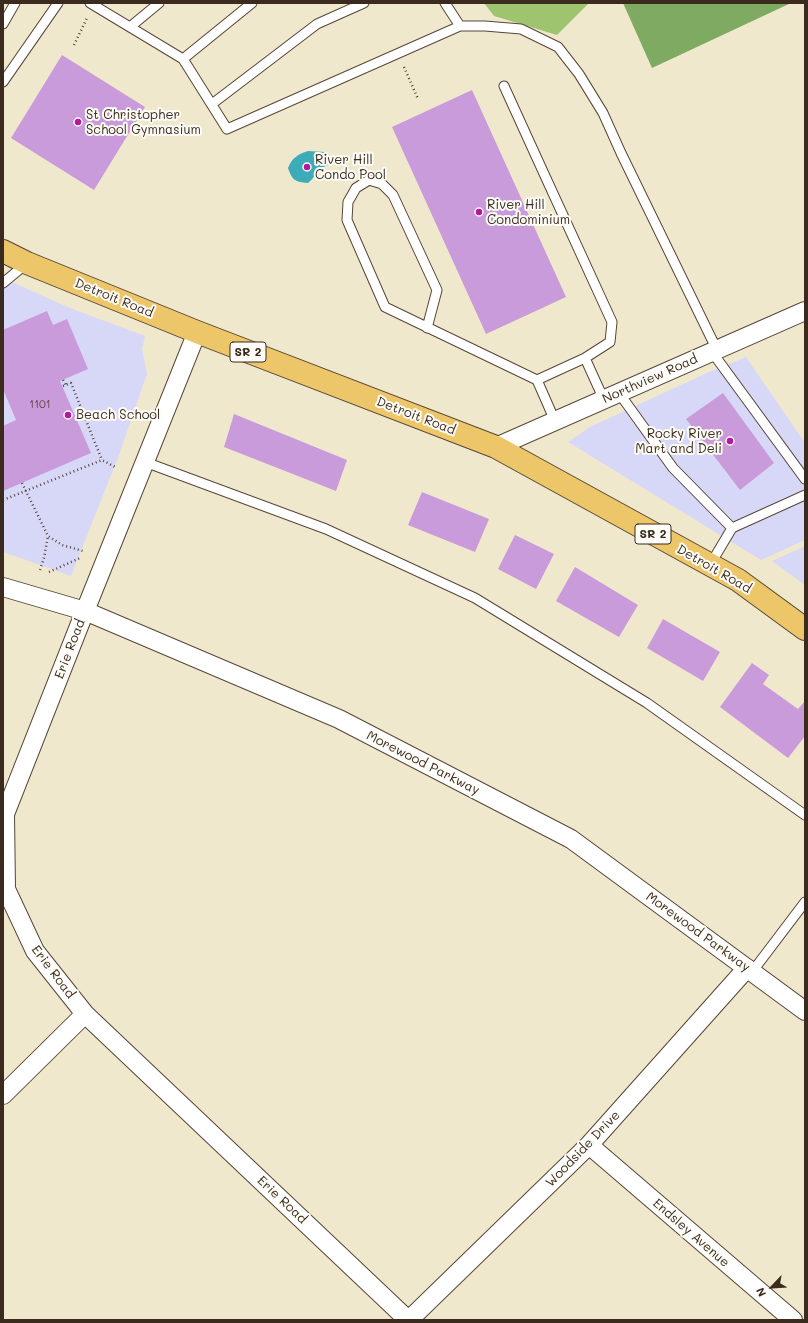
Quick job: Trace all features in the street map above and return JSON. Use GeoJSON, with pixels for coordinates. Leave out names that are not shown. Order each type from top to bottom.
{"type":"FeatureCollection","features":[{"type":"Feature","properties":{"kind":"main road","name":"Detroit Road"},"geometry":{"type":"LineString","coordinates":[[3,251],[27,263],[197,332],[496,447],[738,580],[805,629]]}},
{"type":"Feature","properties":{"kind":"street","name":"Northview Road"},"geometry":{"type":"LineString","coordinates":[[496,447],[805,311]]}},
{"type":"Feature","properties":{"kind":"street","name":"Erie Road"},"geometry":{"type":"LineString","coordinates":[[197,332],[5,814],[6,889],[35,951],[85,1014],[409,1320]]}},
{"type":"Feature","properties":{"kind":"street","name":"Morewood Parkway"},"geometry":{"type":"LineString","coordinates":[[3,587],[85,611],[339,719],[571,839],[805,1010]]}},
{"type":"Feature","properties":{"kind":"street","name":"Woodside Drive"},"geometry":{"type":"LineString","coordinates":[[409,1320],[589,1145],[750,970]]}},
{"type":"Feature","properties":{"kind":"street"},"geometry":{"type":"LineString","coordinates":[[3,1095],[85,1014]]}},
{"type":"Feature","properties":{"kind":"street","name":"Endsley Avenue"},"geometry":{"type":"LineString","coordinates":[[589,1145],[793,1320]]}},
{"type":"Feature","properties":{"kind":"lane"},"geometry":{"type":"LineString","coordinates":[[3,24],[16,3]]}},
{"type":"Feature","properties":{"kind":"lane"},"geometry":{"type":"LineString","coordinates":[[3,82],[7,68],[58,3]]}},
{"type":"Feature","properties":{"kind":"lane"},"geometry":{"type":"LineString","coordinates":[[130,27],[160,3]]}},
{"type":"Feature","properties":{"kind":"lane"},"geometry":{"type":"LineString","coordinates":[[183,59],[252,3]]}},
{"type":"Feature","properties":{"kind":"lane"},"geometry":{"type":"LineString","coordinates":[[212,104],[317,24],[364,3]]}},
{"type":"Feature","properties":{"kind":"lane"},"geometry":{"type":"LineString","coordinates":[[445,3],[460,26]]}},
{"type":"Feature","properties":{"kind":"lane"},"geometry":{"type":"LineString","coordinates":[[91,4],[183,59],[227,129],[460,26],[485,26],[521,29],[558,48],[579,74],[603,113],[620,153],[714,351],[805,479]]}},
{"type":"Feature","properties":{"kind":"lane"},"geometry":{"type":"LineString","coordinates":[[504,86],[612,322],[610,342],[585,358],[537,380]]}},
{"type":"Feature","properties":{"kind":"lane"},"geometry":{"type":"LineString","coordinates":[[427,328],[437,290],[392,195],[382,184],[369,180],[356,188],[348,202],[347,220],[385,307],[427,328],[537,380],[555,421]]}},
{"type":"Feature","properties":{"kind":"lane"},"geometry":{"type":"LineString","coordinates":[[3,283],[27,263]]}},
{"type":"Feature","properties":{"kind":"lane"},"geometry":{"type":"LineString","coordinates":[[585,358],[612,396],[673,468],[732,528]]}},
{"type":"Feature","properties":{"kind":"lane"},"geometry":{"type":"LineString","coordinates":[[145,462],[326,529],[475,598],[647,703],[805,815]]}},
{"type":"Feature","properties":{"kind":"lane"},"geometry":{"type":"LineString","coordinates":[[710,565],[732,528],[805,495]]}},
{"type":"Feature","properties":{"kind":"lane"},"geometry":{"type":"LineString","coordinates":[[750,970],[805,902]]}},
{"type":"Feature","properties":{"kind":"path"},"geometry":{"type":"LineString","coordinates":[[74,45],[91,4]]}},
{"type":"Feature","properties":{"kind":"path"},"geometry":{"type":"LineString","coordinates":[[398,53],[418,99]]}},
{"type":"Feature","properties":{"kind":"path"},"geometry":{"type":"LineString","coordinates":[[63,380],[64,386],[71,383],[102,460],[117,468]]}},
{"type":"Feature","properties":{"kind":"path"},"geometry":{"type":"LineString","coordinates":[[3,500],[102,460]]}},
{"type":"Feature","properties":{"kind":"path"},"geometry":{"type":"LineString","coordinates":[[22,483],[48,536],[62,545],[83,551]]}},
{"type":"Feature","properties":{"kind":"path"},"geometry":{"type":"LineString","coordinates":[[40,570],[48,536]]}},
{"type":"Feature","properties":{"kind":"path"},"geometry":{"type":"LineString","coordinates":[[48,572],[80,558]]}},
{"type":"Feature","properties":{"kind":"shaded area","name":"Beach School"},"geometry":{"type":"Polygon","coordinates":[[[3,278],[70,308],[145,336],[142,349],[147,374],[119,455],[71,576],[3,552],[3,278]]]}},
{"type":"Feature","properties":{"kind":"shaded area"},"geometry":{"type":"Polygon","coordinates":[[[746,357],[805,443],[805,540],[761,560],[568,442],[590,427],[709,372],[746,357]]]}},
{"type":"Feature","properties":{"kind":"shaded area"},"geometry":{"type":"Polygon","coordinates":[[[805,546],[805,585],[772,561],[805,546]]]}},
{"type":"Feature","properties":{"kind":"green space"},"geometry":{"type":"Polygon","coordinates":[[[484,3],[589,3],[557,35],[494,16],[484,3]]]}},
{"type":"Feature","properties":{"kind":"green space"},"geometry":{"type":"Polygon","coordinates":[[[623,3],[791,3],[652,68],[623,3]]]}},
{"type":"Feature","properties":{"kind":"water","name":"River Hill Condo Pool"},"geometry":{"type":"Polygon","coordinates":[[[308,151],[325,152],[330,162],[308,183],[300,182],[293,178],[288,168],[296,157],[308,151]]]}},
{"type":"Feature","properties":{"kind":"building","name":"St Christopher School Gymnasium"},"geometry":{"type":"Polygon","coordinates":[[[62,55],[145,107],[94,190],[11,138],[62,55]]]}},
{"type":"Feature","properties":{"kind":"building","name":"River Hill Condominium"},"geometry":{"type":"Polygon","coordinates":[[[472,90],[566,297],[486,334],[392,127],[472,90]]]}},
{"type":"Feature","properties":{"kind":"building","name":"Beach School"},"geometry":{"type":"Polygon","coordinates":[[[47,311],[53,325],[67,319],[88,369],[60,381],[91,453],[3,491],[3,426],[16,420],[3,389],[3,330],[47,311]]]}},
{"type":"Feature","properties":{"kind":"building","name":"Rocky River Mart and Deli"},"geometry":{"type":"Polygon","coordinates":[[[723,393],[774,463],[740,490],[686,419],[723,393]]]}},
{"type":"Feature","properties":{"kind":"building"},"geometry":{"type":"Polygon","coordinates":[[[234,414],[347,460],[336,491],[224,447],[234,414]]]}},
{"type":"Feature","properties":{"kind":"building"},"geometry":{"type":"Polygon","coordinates":[[[422,492],[489,519],[475,552],[408,525],[422,492]]]}},
{"type":"Feature","properties":{"kind":"building"},"geometry":{"type":"Polygon","coordinates":[[[515,535],[554,554],[536,589],[498,569],[515,535]]]}},
{"type":"Feature","properties":{"kind":"building"},"geometry":{"type":"Polygon","coordinates":[[[575,567],[638,605],[619,637],[556,601],[575,567]]]}},
{"type":"Feature","properties":{"kind":"building"},"geometry":{"type":"Polygon","coordinates":[[[663,619],[720,652],[703,681],[647,648],[663,619]]]}},
{"type":"Feature","properties":{"kind":"building"},"geometry":{"type":"Polygon","coordinates":[[[752,663],[769,675],[763,684],[798,709],[805,701],[805,736],[788,758],[720,707],[752,663]]]}},
{"type":"Feature","properties":{"kind":"place","name":"St Christopher School Gymnasium"},"geometry":{"type":"Point","coordinates":[78,122]}},
{"type":"Feature","properties":{"kind":"place","name":"River Hill Condo Pool"},"geometry":{"type":"Point","coordinates":[307,167]}},
{"type":"Feature","properties":{"kind":"place","name":"River Hill Condominium"},"geometry":{"type":"Point","coordinates":[479,212]}},
{"type":"Feature","properties":{"kind":"place","name":"Beach School"},"geometry":{"type":"Point","coordinates":[68,415]}},
{"type":"Feature","properties":{"kind":"place","name":"Rocky River Mart and Deli"},"geometry":{"type":"Point","coordinates":[730,441]}}]}
